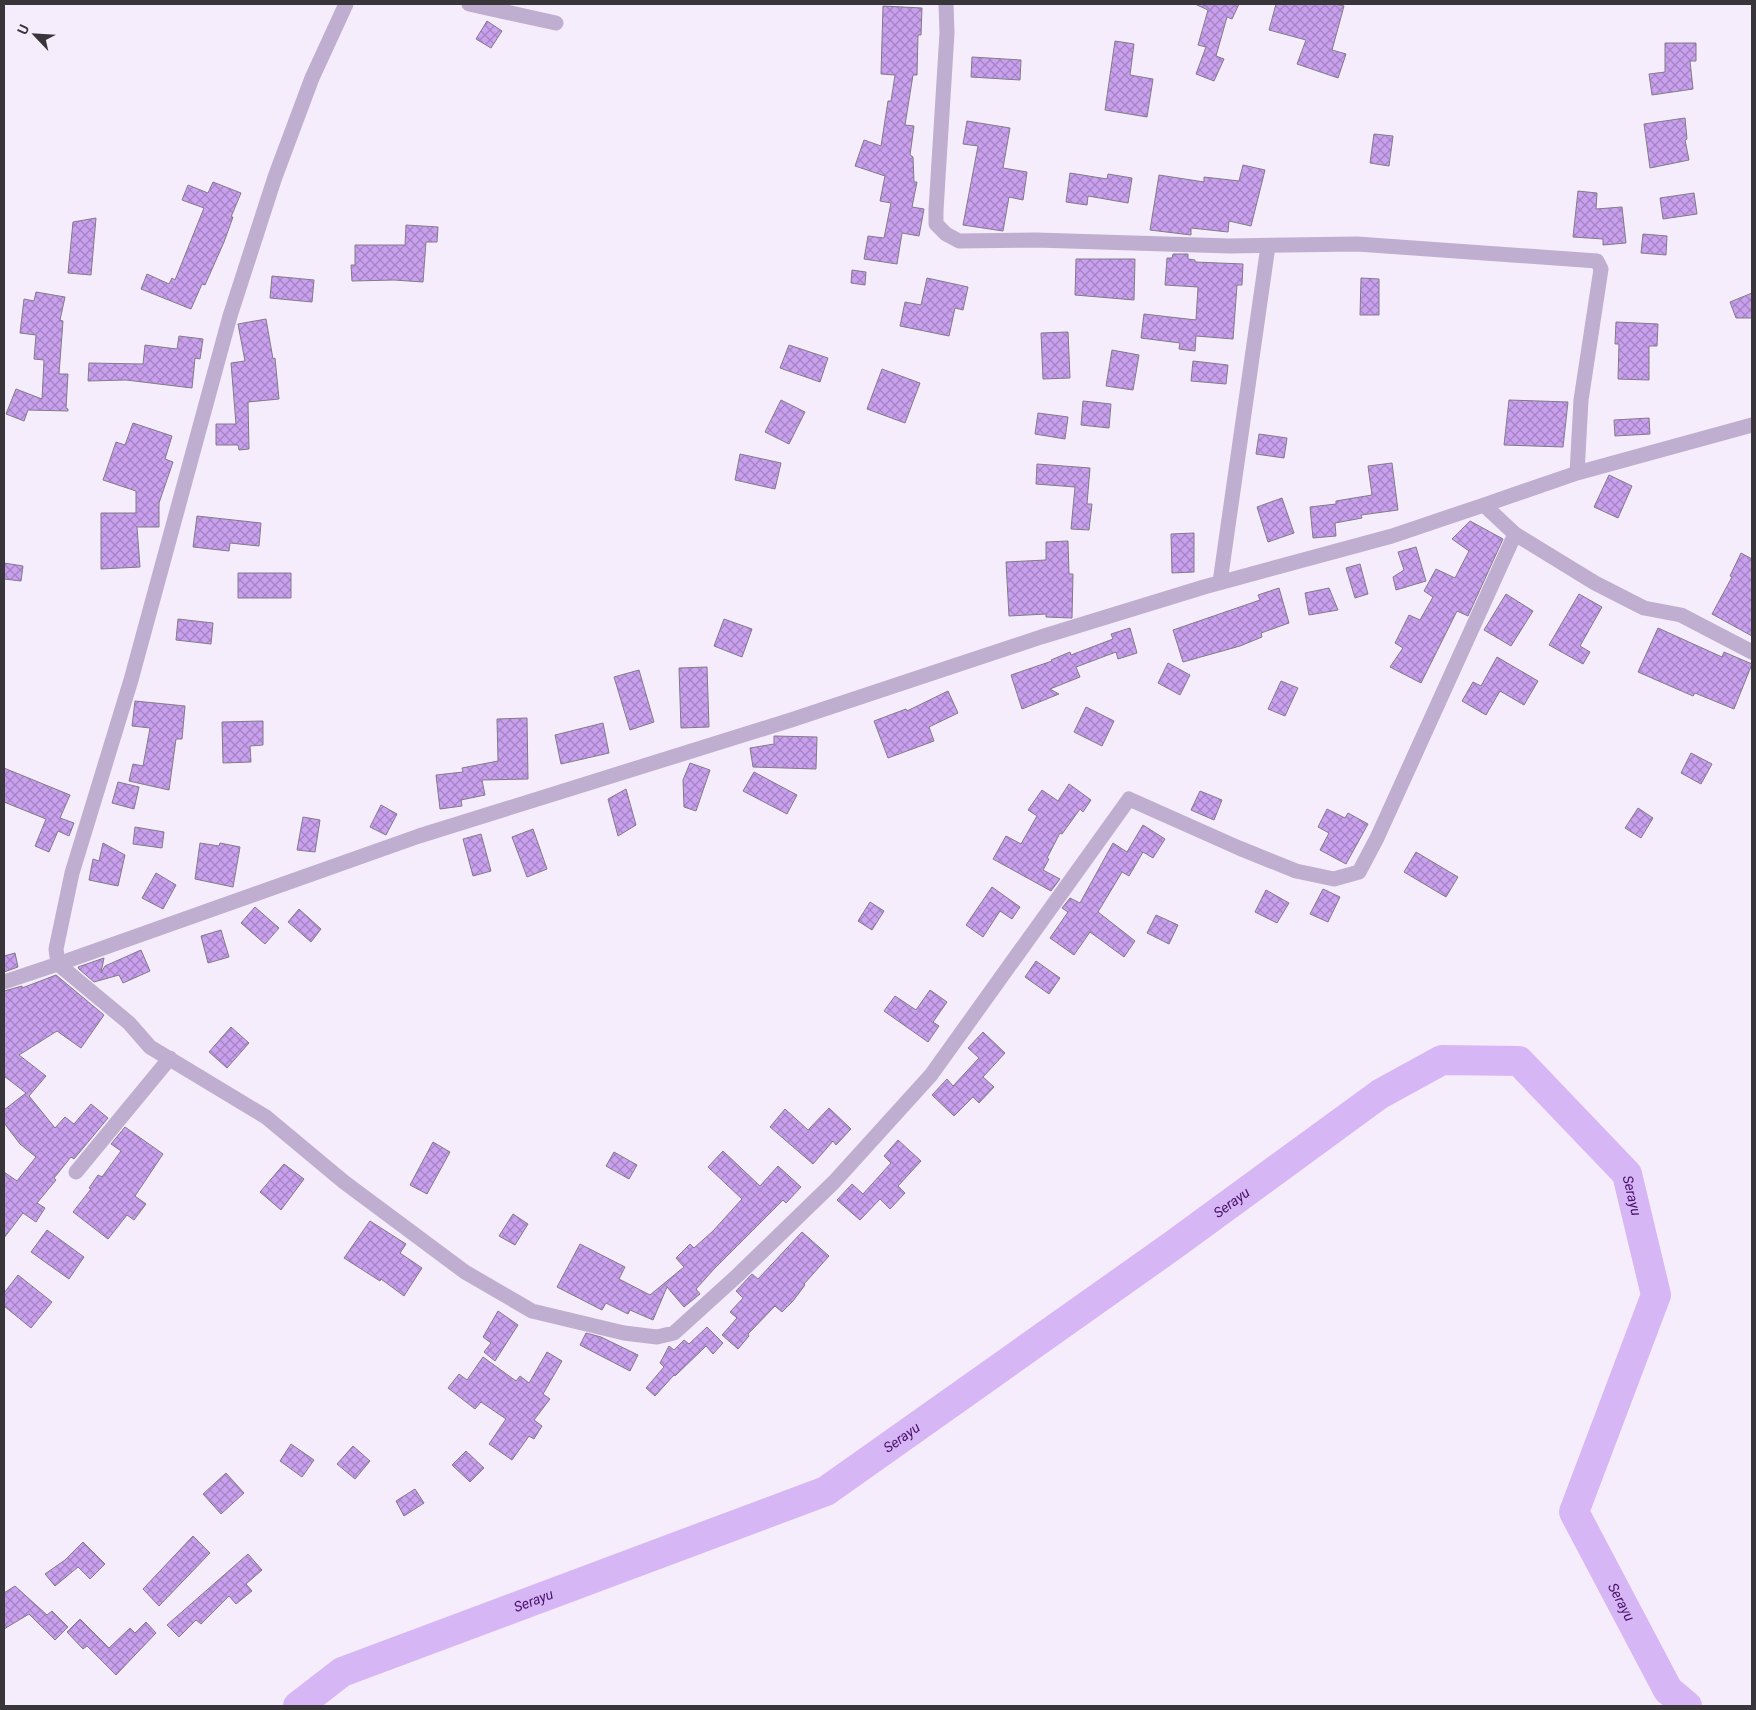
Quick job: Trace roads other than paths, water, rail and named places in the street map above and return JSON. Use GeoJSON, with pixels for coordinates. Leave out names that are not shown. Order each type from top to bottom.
{"type":"FeatureCollection","features":[{"type":"Feature","properties":{"kind":"street"},"geometry":{"type":"LineString","coordinates":[[346,4],[312,78],[275,177],[230,316],[131,680],[72,873],[56,949],[58,964],[129,1023],[150,1047],[266,1117],[344,1182],[465,1272],[532,1311],[644,1337],[674,1333],[738,1275],[834,1182],[931,1074],[1129,799],[1296,871],[1334,879],[1359,872],[1377,838],[1515,534]]}},
{"type":"Feature","properties":{"kind":"street"},"geometry":{"type":"LineString","coordinates":[[469,4],[556,23]]}},
{"type":"Feature","properties":{"kind":"street"},"geometry":{"type":"LineString","coordinates":[[946,4],[947,33],[936,210],[936,224],[946,234],[959,241],[1036,240],[1268,246],[1357,244],[1597,261],[1602,269],[1581,400],[1576,473]]}},
{"type":"Feature","properties":{"kind":"street"},"geometry":{"type":"LineString","coordinates":[[1220,582],[1268,246]]}},
{"type":"Feature","properties":{"kind":"street"},"geometry":{"type":"LineString","coordinates":[[4,982],[420,836],[790,720],[1050,634],[1220,582],[1392,536],[1576,473],[1752,425]]}},
{"type":"Feature","properties":{"kind":"street"},"geometry":{"type":"LineString","coordinates":[[1484,506],[1515,534],[1595,583],[1644,608],[1681,615],[1752,652]]}},
{"type":"Feature","properties":{"kind":"street"},"geometry":{"type":"LineString","coordinates":[[76,1172],[170,1058]]}},
{"type":"Feature","properties":{"kind":"waterway","name":"Serayu"},"geometry":{"type":"LineString","coordinates":[[298,1706],[342,1672],[826,1491],[1172,1246],[1380,1094],[1442,1060],[1519,1061],[1627,1174],[1656,1295],[1574,1512],[1668,1690],[1687,1706]]}}]}
